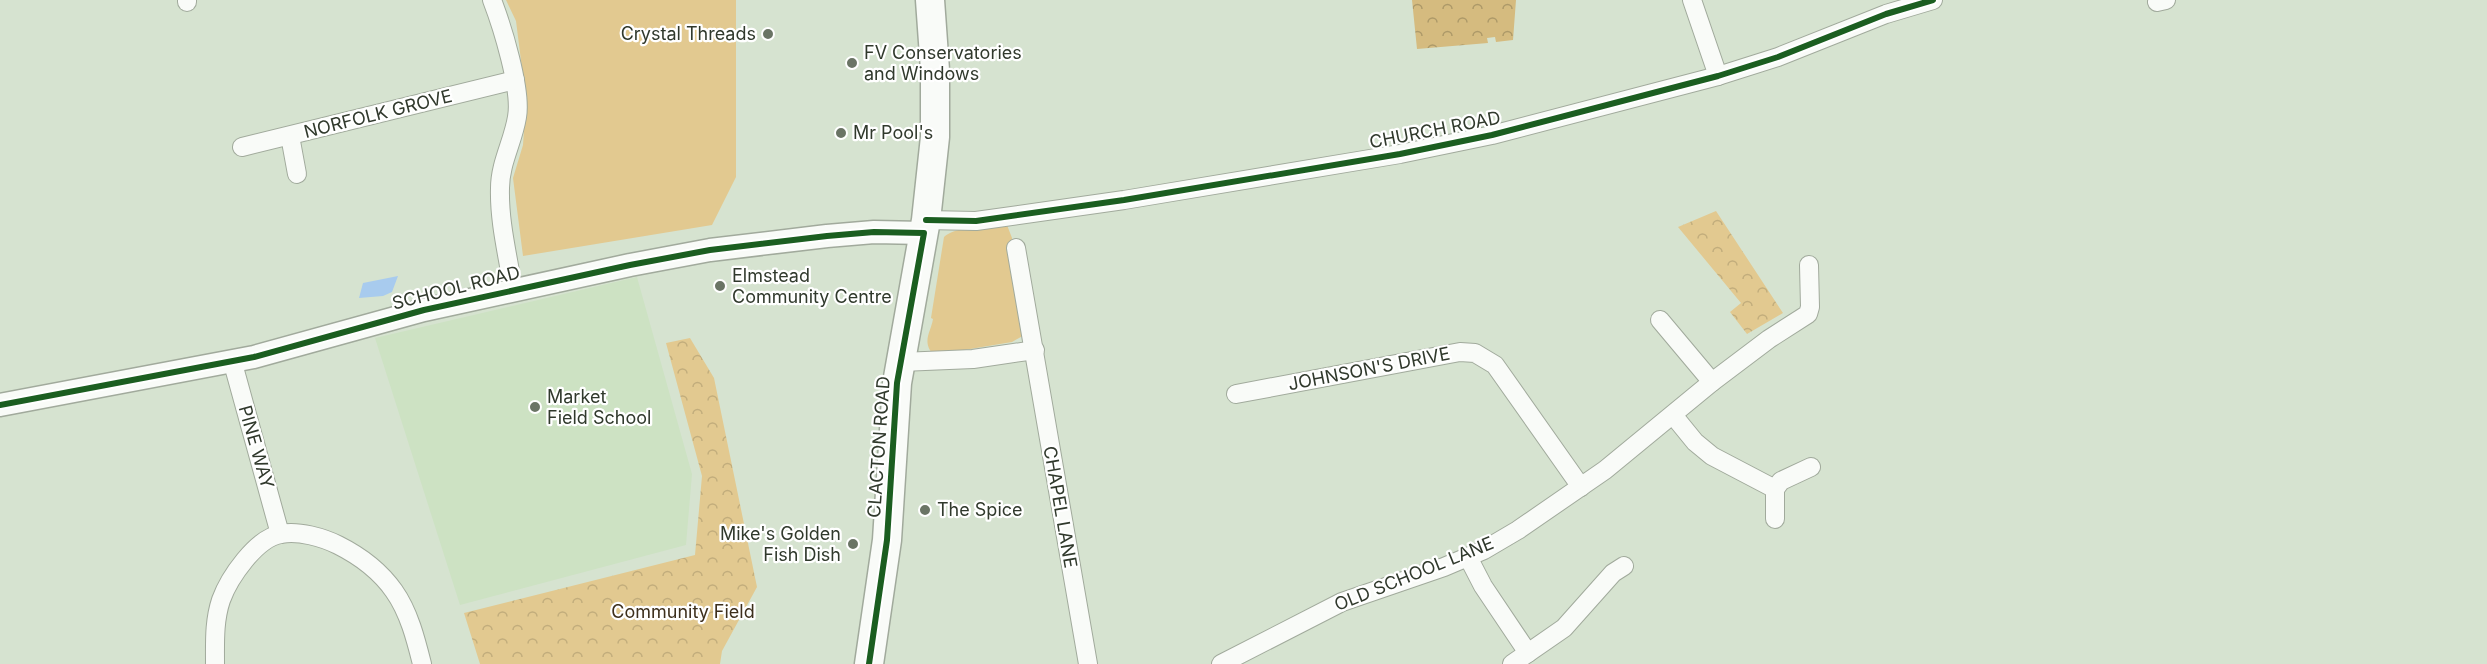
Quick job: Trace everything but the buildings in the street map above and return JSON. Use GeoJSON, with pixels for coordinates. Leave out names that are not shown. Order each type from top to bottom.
{"type":"FeatureCollection","features":[{"type":"Feature","properties":{"kind":"main road","name":"CLACTON ROAD"},"geometry":{"type":"LineString","coordinates":[[869,664],[887,540],[893,426],[901,362],[925,226],[936,137],[935,70],[930,0]]}},
{"type":"Feature","properties":{"kind":"street"},"geometry":{"type":"LineString","coordinates":[[492,0],[515,80],[518,115],[501,168],[500,188],[500,211],[513,289]]}},
{"type":"Feature","properties":{"kind":"street"},"geometry":{"type":"LineString","coordinates":[[1692,0],[1718,76]]}},
{"type":"Feature","properties":{"kind":"street","name":"CHURCH ROAD"},"geometry":{"type":"LineString","coordinates":[[925,226],[1012,216],[1400,154],[1492,135],[1718,76],[1778,57],[1886,15],[1934,0]]}},
{"type":"Feature","properties":{"kind":"street","name":"NORFOLK GROVE"},"geometry":{"type":"LineString","coordinates":[[242,147],[515,80]]}},
{"type":"Feature","properties":{"kind":"street"},"geometry":{"type":"LineString","coordinates":[[290,136],[297,174]]}},
{"type":"Feature","properties":{"kind":"street","name":"SCHOOL ROAD"},"geometry":{"type":"LineString","coordinates":[[0,405],[254,357],[400,316],[513,289],[710,250],[925,226]]}},
{"type":"Feature","properties":{"kind":"street","name":"CHAPEL LANE"},"geometry":{"type":"LineString","coordinates":[[1016,248],[1088,664]]}},
{"type":"Feature","properties":{"kind":"street","name":"OLD SCHOOL LANE"},"geometry":{"type":"LineString","coordinates":[[1221,664],[1350,599],[1468,557],[1509,536],[1605,470],[1712,382],[1769,339],[1808,314],[1810,307],[1809,265]]}},
{"type":"Feature","properties":{"kind":"street"},"geometry":{"type":"LineString","coordinates":[[1660,320],[1712,382]]}},
{"type":"Feature","properties":{"kind":"street"},"geometry":{"type":"LineString","coordinates":[[901,362],[973,359],[1035,350]]}},
{"type":"Feature","properties":{"kind":"street","name":"JOHNSON'S DRIVE"},"geometry":{"type":"LineString","coordinates":[[1236,394],[1460,352],[1475,353],[1495,366],[1581,487]]}},
{"type":"Feature","properties":{"kind":"street","name":"PINE WAY"},"geometry":{"type":"LineString","coordinates":[[232,360],[280,534]]}},
{"type":"Feature","properties":{"kind":"street"},"geometry":{"type":"LineString","coordinates":[[1673,415],[1695,442],[1712,456],[1775,489]]}},
{"type":"Feature","properties":{"kind":"street"},"geometry":{"type":"LineString","coordinates":[[1775,519],[1775,489],[1781,481],[1811,467]]}},
{"type":"Feature","properties":{"kind":"street"},"geometry":{"type":"LineString","coordinates":[[215,664],[215,629],[221,600],[236,572],[256,548],[280,534],[322,537],[362,557],[395,591],[414,632],[422,664]]}},
{"type":"Feature","properties":{"kind":"street"},"geometry":{"type":"LineString","coordinates":[[1468,557],[1483,586],[1528,653]]}},
{"type":"Feature","properties":{"kind":"street"},"geometry":{"type":"LineString","coordinates":[[1512,664],[1564,628],[1613,573],[1624,566]]}},
{"type":"Feature","properties":{"kind":"shaded area","name":"Market Field School"},"geometry":{"type":"Polygon","coordinates":[[[637,277],[692,474],[686,545],[460,605],[375,338],[637,277]]]}},
{"type":"Feature","properties":{"kind":"green space"},"geometry":{"type":"Polygon","coordinates":[[[506,0],[736,0],[736,177],[712,225],[523,256],[513,178],[523,145],[526,100],[516,21],[506,0]]]}},
{"type":"Feature","properties":{"kind":"green space"},"geometry":{"type":"Polygon","coordinates":[[[1412,0],[1516,0],[1513,40],[1496,42],[1495,37],[1487,38],[1488,43],[1417,49],[1412,0]]]}},
{"type":"Feature","properties":{"kind":"green space"},"geometry":{"type":"Polygon","coordinates":[[[1716,211],[1783,313],[1747,334],[1730,312],[1741,303],[1678,227],[1716,211]]]}},
{"type":"Feature","properties":{"kind":"green space"},"geometry":{"type":"Polygon","coordinates":[[[1007,225],[1012,238],[1026,334],[1012,342],[934,355],[927,341],[933,319],[931,318],[944,237],[962,229],[1007,225]]]}},
{"type":"Feature","properties":{"kind":"green space","name":"Community Field"},"geometry":{"type":"Polygon","coordinates":[[[690,338],[714,378],[757,587],[722,651],[720,664],[480,664],[464,613],[695,555],[702,476],[666,343],[690,338]]]}},
{"type":"Feature","properties":{"kind":"water"},"geometry":{"type":"Polygon","coordinates":[[[398,276],[392,292],[383,296],[359,298],[363,283],[398,276]]]}},
{"type":"Feature","properties":{"kind":"cycle path"},"geometry":{"type":"LineString","coordinates":[[926,220],[976,221],[1124,200],[1400,154],[1492,135],[1718,76],[1778,57],[1886,14],[1933,0]]}},
{"type":"Feature","properties":{"kind":"cycle path"},"geometry":{"type":"LineString","coordinates":[[0,405],[254,357],[424,310],[710,250],[874,232],[924,233],[897,383],[887,540],[869,664]]}},
{"type":"Feature","properties":{"kind":"place","name":"Crystal Threads"},"geometry":{"type":"Point","coordinates":[768,34]}},
{"type":"Feature","properties":{"kind":"place","name":"FV Conservatories and Windows"},"geometry":{"type":"Point","coordinates":[852,63]}},
{"type":"Feature","properties":{"kind":"place","name":"Mr Pool's"},"geometry":{"type":"Point","coordinates":[841,133]}},
{"type":"Feature","properties":{"kind":"place","name":"Elmstead Community Centre"},"geometry":{"type":"Point","coordinates":[720,286]}},
{"type":"Feature","properties":{"kind":"place","name":"Market Field School"},"geometry":{"type":"Point","coordinates":[535,407]}},
{"type":"Feature","properties":{"kind":"place","name":"The Spice"},"geometry":{"type":"Point","coordinates":[925,510]}},
{"type":"Feature","properties":{"kind":"place","name":"Mike's Golden Fish Dish"},"geometry":{"type":"Point","coordinates":[853,544]}}]}
